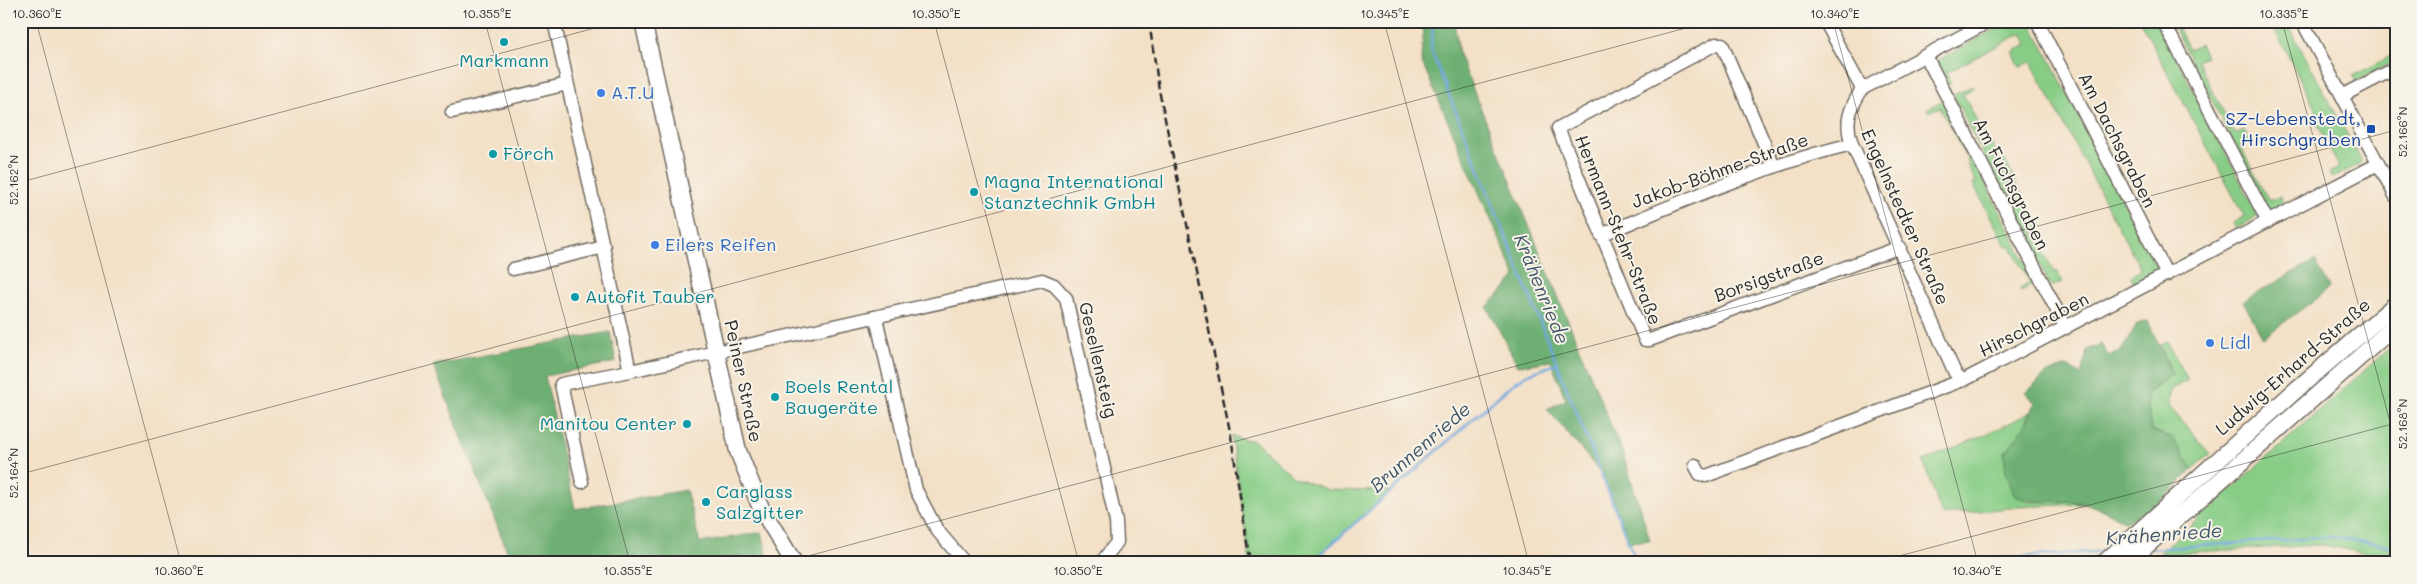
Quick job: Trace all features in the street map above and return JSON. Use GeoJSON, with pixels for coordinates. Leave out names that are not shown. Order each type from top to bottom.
{"type":"FeatureCollection","features":[{"type":"Feature","properties":{"kind":"main road","name":"Peiner Straße"},"geometry":{"type":"LineString","coordinates":[[643,21],[694,259],[717,352],[738,451],[761,508],[794,563]]}},
{"type":"Feature","properties":{"kind":"main road","name":"Ludwig-Erhard-Straße"},"geometry":{"type":"LineString","coordinates":[[2119,557],[2148,544],[2222,467],[2396,304]]}},
{"type":"Feature","properties":{"kind":"main road","name":"Ludwig-Erhard-Straße"},"geometry":{"type":"LineString","coordinates":[[2119,557],[2222,467],[2396,324]]}},
{"type":"Feature","properties":{"kind":"street"},"geometry":{"type":"LineString","coordinates":[[554,21],[630,371]]}},
{"type":"Feature","properties":{"kind":"street"},"geometry":{"type":"LineString","coordinates":[[1824,21],[1862,89],[1990,21]]}},
{"type":"Feature","properties":{"kind":"street","name":"Am Dachsgraben"},"geometry":{"type":"LineString","coordinates":[[2036,21],[2167,275]]}},
{"type":"Feature","properties":{"kind":"street"},"geometry":{"type":"LineString","coordinates":[[2163,21],[2268,222]]}},
{"type":"Feature","properties":{"kind":"street"},"geometry":{"type":"LineString","coordinates":[[2302,21],[2396,198]]}},
{"type":"Feature","properties":{"kind":"street","name":"Hermann-Stehr-Straße"},"geometry":{"type":"LineString","coordinates":[[1650,340],[1645,340],[1642,336],[1558,128],[1683,62],[1722,44],[1774,167]]}},
{"type":"Feature","properties":{"kind":"street","name":"Am Fuchsgraben"},"geometry":{"type":"LineString","coordinates":[[1926,56],[2066,328]]}},
{"type":"Feature","properties":{"kind":"street"},"geometry":{"type":"LineString","coordinates":[[2342,96],[2396,68]]}},
{"type":"Feature","properties":{"kind":"street"},"geometry":{"type":"LineString","coordinates":[[452,112],[567,84]]}},
{"type":"Feature","properties":{"kind":"street","name":"Engelnstedter Straße"},"geometry":{"type":"LineString","coordinates":[[1862,89],[1848,115],[1848,133],[1955,373],[1961,379]]}},
{"type":"Feature","properties":{"kind":"street","name":"Jakob-Böhme-Straße"},"geometry":{"type":"LineString","coordinates":[[1601,235],[1696,196],[1774,167],[1852,144]]}},
{"type":"Feature","properties":{"kind":"street","name":"Hirschgraben"},"geometry":{"type":"LineString","coordinates":[[1695,464],[1700,474],[1706,476],[1994,366],[2378,164]]}},
{"type":"Feature","properties":{"kind":"street"},"geometry":{"type":"LineString","coordinates":[[513,268],[604,247]]}},
{"type":"Feature","properties":{"kind":"street","name":"Borsigstraße"},"geometry":{"type":"LineString","coordinates":[[1650,340],[1900,247]]}},
{"type":"Feature","properties":{"kind":"street","name":"Gesellensteig"},"geometry":{"type":"LineString","coordinates":[[582,482],[561,384],[876,318],[1042,280],[1054,285],[1066,298],[1116,522],[1117,542],[1101,563]]}},
{"type":"Feature","properties":{"kind":"street"},"geometry":{"type":"LineString","coordinates":[[876,318],[916,490],[937,530],[964,563]]}},
{"type":"Feature","properties":{"kind":"green space"},"geometry":{"type":"Polygon","coordinates":[[[1424,21],[1454,21],[1459,55],[1624,457],[1650,540],[1629,542],[1602,474],[1547,409],[1566,400],[1551,361],[1518,366],[1487,307],[1516,277],[1421,60],[1424,21]]]}},
{"type":"Feature","properties":{"kind":"green space"},"geometry":{"type":"Polygon","coordinates":[[[2010,21],[2030,21],[2157,268],[2156,271],[2134,283],[2131,276],[2141,270],[2031,62],[2020,67],[2013,52],[2027,44],[2022,33],[1946,73],[1951,83],[1947,85],[1937,61],[2010,21]]]}},
{"type":"Feature","properties":{"kind":"green space"},"geometry":{"type":"Polygon","coordinates":[[[2140,21],[2157,21],[2257,213],[2257,217],[2236,228],[2233,223],[2244,216],[2140,21]]]}},
{"type":"Feature","properties":{"kind":"green space"},"geometry":{"type":"Polygon","coordinates":[[[2171,21],[2175,21],[2189,49],[2200,44],[2206,56],[2197,61],[2235,134],[2244,130],[2250,140],[2240,146],[2269,201],[2280,196],[2283,203],[2271,210],[2267,208],[2171,21]]]}},
{"type":"Feature","properties":{"kind":"green space"},"geometry":{"type":"Polygon","coordinates":[[[2270,21],[2286,21],[2361,160],[2360,164],[2332,178],[2329,173],[2339,167],[2313,115],[2317,112],[2270,21]]]}},
{"type":"Feature","properties":{"kind":"green space"},"geometry":{"type":"Polygon","coordinates":[[[2396,53],[2396,60],[2356,82],[2353,76],[2396,53]]]}},
{"type":"Feature","properties":{"kind":"green space"},"geometry":{"type":"Polygon","coordinates":[[[1972,86],[1973,88],[1963,94],[1989,144],[1991,143],[2000,161],[2004,159],[2040,230],[2034,233],[2054,272],[2057,271],[2062,282],[2051,287],[1953,95],[1972,86]]]}},
{"type":"Feature","properties":{"kind":"green space"},"geometry":{"type":"Polygon","coordinates":[[[1943,100],[2036,283],[2021,291],[2020,289],[2030,283],[2010,245],[2006,246],[1973,184],[1976,182],[1967,164],[1969,163],[1940,107],[1929,112],[1927,109],[1943,100]]]}},
{"type":"Feature","properties":{"kind":"green space"},"geometry":{"type":"Polygon","coordinates":[[[2315,260],[2330,288],[2263,338],[2243,301],[2315,260]]]}},
{"type":"Feature","properties":{"kind":"green space"},"geometry":{"type":"Polygon","coordinates":[[[2148,321],[2172,374],[2146,394],[2151,430],[2171,437],[2193,469],[2157,505],[2125,522],[2105,511],[2083,503],[2034,501],[2014,495],[2006,472],[2004,453],[2022,430],[2035,403],[2026,393],[2046,374],[2067,366],[2081,375],[2087,350],[2101,344],[2108,356],[2122,350],[2137,324],[2148,321]]]}},
{"type":"Feature","properties":{"kind":"green space"},"geometry":{"type":"Polygon","coordinates":[[[610,332],[616,362],[545,376],[575,509],[686,490],[700,543],[762,532],[769,563],[512,563],[433,365],[610,332]]]}},
{"type":"Feature","properties":{"kind":"green space"},"geometry":{"type":"Polygon","coordinates":[[[2167,341],[2188,380],[2171,389],[2168,405],[2210,454],[2193,469],[2171,437],[2151,430],[2146,394],[2172,374],[2160,345],[2167,341]]]}},
{"type":"Feature","properties":{"kind":"green space"},"geometry":{"type":"Polygon","coordinates":[[[2396,342],[2396,561],[2382,556],[2322,545],[2159,554],[2396,342]]]}},
{"type":"Feature","properties":{"kind":"green space"},"geometry":{"type":"Polygon","coordinates":[[[2031,412],[2021,434],[2004,453],[2027,502],[2070,501],[2084,504],[2019,507],[1942,515],[1923,461],[1996,430],[2031,412]]]}},
{"type":"Feature","properties":{"kind":"green space"},"geometry":{"type":"Polygon","coordinates":[[[1231,436],[1255,441],[1294,477],[1328,490],[1391,491],[1310,563],[1250,563],[1231,436]]]}},
{"type":"Feature","properties":{"kind":"waterway","name":"Krähenriede"},"geometry":{"type":"LineString","coordinates":[[1433,21],[1431,50],[1632,551],[1642,563]]}},
{"type":"Feature","properties":{"kind":"waterway","name":"Brunnenriede"},"geometry":{"type":"LineString","coordinates":[[1310,563],[1508,388],[1526,375],[1556,364]]}},
{"type":"Feature","properties":{"kind":"waterway","name":"Krähenriede"},"geometry":{"type":"LineString","coordinates":[[2152,549],[2332,537],[2396,548]]}},
{"type":"Feature","properties":{"kind":"waterway","name":"Krähenriede"},"geometry":{"type":"LineString","coordinates":[[1934,563],[2107,551]]}},
{"type":"Feature","properties":{"kind":"railway"},"geometry":{"type":"LineString","coordinates":[[1149,21],[1159,90],[1231,436],[1250,563]]}},
{"type":"Feature","properties":{"kind":"place","name":"Markmann"},"geometry":{"type":"Point","coordinates":[504,42]}},
{"type":"Feature","properties":{"kind":"place","name":"A.T.U"},"geometry":{"type":"Point","coordinates":[601,93]}},
{"type":"Feature","properties":{"kind":"place","name":"SZ-Lebenstedt, Hirschgraben"},"geometry":{"type":"Point","coordinates":[2371,129]}},
{"type":"Feature","properties":{"kind":"place","name":"Förch"},"geometry":{"type":"Point","coordinates":[493,154]}},
{"type":"Feature","properties":{"kind":"place","name":"Magna International Stanztechnik GmbH"},"geometry":{"type":"Point","coordinates":[974,192]}},
{"type":"Feature","properties":{"kind":"place","name":"Eilers Reifen"},"geometry":{"type":"Point","coordinates":[655,245]}},
{"type":"Feature","properties":{"kind":"place","name":"Autofit Tauber"},"geometry":{"type":"Point","coordinates":[575,297]}},
{"type":"Feature","properties":{"kind":"place","name":"Lidl"},"geometry":{"type":"Point","coordinates":[2210,343]}},
{"type":"Feature","properties":{"kind":"place","name":"Boels Rental Baugeräte"},"geometry":{"type":"Point","coordinates":[775,397]}},
{"type":"Feature","properties":{"kind":"place","name":"Manitou Center"},"geometry":{"type":"Point","coordinates":[687,424]}},
{"type":"Feature","properties":{"kind":"place","name":"Carglass Salzgitter"},"geometry":{"type":"Point","coordinates":[706,502]}}]}
